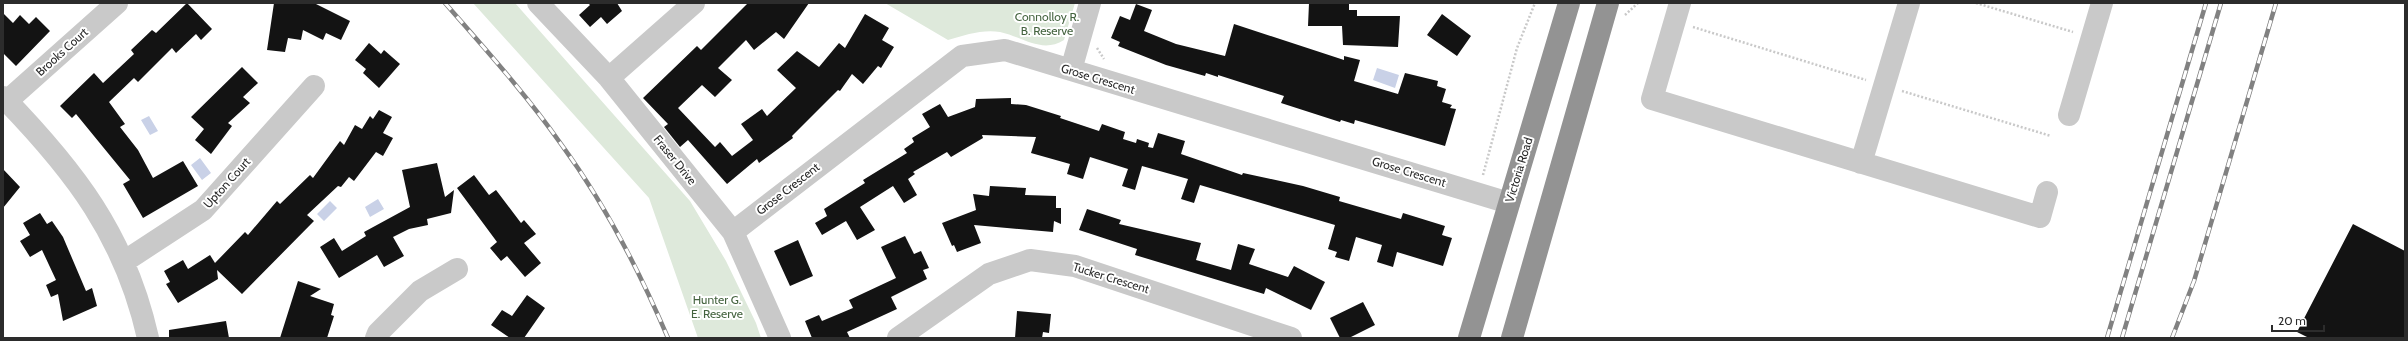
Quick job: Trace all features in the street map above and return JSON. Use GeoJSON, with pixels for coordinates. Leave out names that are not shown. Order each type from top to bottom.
{"type":"FeatureCollection","features":[{"type":"Feature","properties":{"kind":"highway","name":"Victoria Road"},"geometry":{"type":"LineString","coordinates":[[1469,338],[1569,3]]}},
{"type":"Feature","properties":{"kind":"highway"},"geometry":{"type":"LineString","coordinates":[[1512,338],[1608,3]]}},
{"type":"Feature","properties":{"kind":"street","name":"Brooks Court"},"geometry":{"type":"LineString","coordinates":[[5,99],[117,3]]}},
{"type":"Feature","properties":{"kind":"street","name":"Fraser Drive"},"geometry":{"type":"LineString","coordinates":[[538,3],[609,78],[734,232],[780,338]]}},
{"type":"Feature","properties":{"kind":"street"},"geometry":{"type":"LineString","coordinates":[[609,78],[694,3]]}},
{"type":"Feature","properties":{"kind":"street"},"geometry":{"type":"LineString","coordinates":[[1071,70],[1090,3]]}},
{"type":"Feature","properties":{"kind":"street"},"geometry":{"type":"LineString","coordinates":[[1680,3],[1652,99],[2040,217],[2047,192]]}},
{"type":"Feature","properties":{"kind":"street"},"geometry":{"type":"LineString","coordinates":[[1861,163],[1909,3]]}},
{"type":"Feature","properties":{"kind":"street"},"geometry":{"type":"LineString","coordinates":[[2069,115],[2102,3]]}},
{"type":"Feature","properties":{"kind":"street","name":"Grose Crescent"},"geometry":{"type":"LineString","coordinates":[[734,232],[962,56],[1005,50],[1509,203]]}},
{"type":"Feature","properties":{"kind":"street","name":"Upton Court"},"geometry":{"type":"LineString","coordinates":[[124,261],[203,210],[314,86]]}},
{"type":"Feature","properties":{"kind":"street"},"geometry":{"type":"LineString","coordinates":[[5,99],[61,161],[101,215],[124,261],[143,314],[148,338]]}},
{"type":"Feature","properties":{"kind":"street","name":"Tucker Crescent"},"geometry":{"type":"LineString","coordinates":[[898,338],[988,274],[1030,260],[1075,266],[1291,338]]}},
{"type":"Feature","properties":{"kind":"street"},"geometry":{"type":"LineString","coordinates":[[376,338],[378,333],[420,291],[457,269]]}},
{"type":"Feature","properties":{"kind":"path"},"geometry":{"type":"LineString","coordinates":[[1476,192],[1484,174],[1517,48],[1535,3]]}},
{"type":"Feature","properties":{"kind":"path"},"geometry":{"type":"LineString","coordinates":[[1976,3],[2092,38]]}},
{"type":"Feature","properties":{"kind":"green space","name":"Hunter G. E. Reserve"},"geometry":{"type":"Polygon","coordinates":[[[473,3],[515,3],[690,201],[726,261],[756,323],[761,338],[698,338],[649,198],[473,3]]]}},
{"type":"Feature","properties":{"kind":"green space","name":"Connolloy R. B. Reserve"},"geometry":{"type":"Polygon","coordinates":[[[885,3],[1075,3],[1064,40],[1056,44],[1040,45],[1008,34],[994,31],[974,33],[948,40],[885,3]]]}},
{"type":"Feature","properties":{"kind":"water"},"geometry":{"type":"Polygon","coordinates":[[[1377,68],[1399,75],[1395,88],[1373,80],[1377,68]]]}},
{"type":"Feature","properties":{"kind":"water"},"geometry":{"type":"Polygon","coordinates":[[[149,116],[158,131],[150,135],[141,120],[149,116]]]}},
{"type":"Feature","properties":{"kind":"water"},"geometry":{"type":"Polygon","coordinates":[[[200,158],[211,173],[202,180],[191,165],[200,158]]]}},
{"type":"Feature","properties":{"kind":"water"},"geometry":{"type":"Polygon","coordinates":[[[378,199],[384,209],[370,217],[365,207],[378,199]]]}},
{"type":"Feature","properties":{"kind":"water"},"geometry":{"type":"Polygon","coordinates":[[[330,201],[337,208],[324,221],[317,214],[330,201]]]}},
{"type":"Feature","properties":{"kind":"building"},"geometry":{"type":"Polygon","coordinates":[[[187,3],[212,29],[201,40],[196,34],[176,53],[172,48],[138,82],[134,78],[109,102],[125,124],[120,127],[138,150],[153,178],[183,161],[198,186],[143,218],[123,184],[130,180],[76,114],[72,118],[60,106],[94,73],[103,83],[134,54],[131,50],[152,30],[156,33],[187,3]]]}},
{"type":"Feature","properties":{"kind":"building"},"geometry":{"type":"Polygon","coordinates":[[[274,3],[314,3],[350,21],[341,40],[326,33],[323,40],[303,30],[301,40],[288,38],[285,52],[267,50],[274,3]]]}},
{"type":"Feature","properties":{"kind":"building"},"geometry":{"type":"Polygon","coordinates":[[[588,3],[617,3],[622,11],[607,24],[601,17],[590,27],[579,15],[590,5],[588,3]]]}},
{"type":"Feature","properties":{"kind":"building"},"geometry":{"type":"Polygon","coordinates":[[[748,3],[809,3],[784,39],[776,32],[754,50],[746,40],[718,68],[732,80],[715,97],[702,85],[678,108],[715,147],[720,142],[732,156],[753,140],[741,124],[762,109],[767,116],[796,88],[777,70],[797,51],[819,67],[839,43],[845,48],[865,14],[889,28],[882,40],[894,47],[881,68],[878,66],[863,84],[852,74],[840,91],[838,90],[792,136],[793,138],[759,163],[757,159],[727,184],[688,140],[680,147],[664,127],[668,124],[643,98],[697,46],[701,50],[748,3]]]}},
{"type":"Feature","properties":{"kind":"building"},"geometry":{"type":"Polygon","coordinates":[[[1309,3],[1349,3],[1349,10],[1357,10],[1357,16],[1400,16],[1398,47],[1343,45],[1342,26],[1308,26],[1309,3]]]}},
{"type":"Feature","properties":{"kind":"building"},"geometry":{"type":"Polygon","coordinates":[[[1136,4],[1152,10],[1144,31],[1176,44],[1225,56],[1234,24],[1344,60],[1344,56],[1360,60],[1354,81],[1398,94],[1405,73],[1438,81],[1437,86],[1446,89],[1442,102],[1452,105],[1450,108],[1456,109],[1445,146],[1355,120],[1354,124],[1341,120],[1340,122],[1281,103],[1284,96],[1218,75],[1218,77],[1206,73],[1205,76],[1166,65],[1118,46],[1120,42],[1111,38],[1120,16],[1130,20],[1136,4]]]}},
{"type":"Feature","properties":{"kind":"building"},"geometry":{"type":"Polygon","coordinates":[[[3,13],[13,23],[20,15],[29,24],[36,17],[50,31],[16,66],[3,53],[3,13]]]}},
{"type":"Feature","properties":{"kind":"building"},"geometry":{"type":"Polygon","coordinates":[[[1442,14],[1471,36],[1457,56],[1427,35],[1442,14]]]}},
{"type":"Feature","properties":{"kind":"building"},"geometry":{"type":"Polygon","coordinates":[[[369,43],[381,54],[384,50],[400,64],[379,88],[363,73],[366,69],[355,60],[369,43]]]}},
{"type":"Feature","properties":{"kind":"building"},"geometry":{"type":"Polygon","coordinates":[[[242,67],[258,83],[243,97],[250,103],[228,123],[232,126],[211,154],[195,140],[204,129],[191,117],[242,67]]]}},
{"type":"Feature","properties":{"kind":"building"},"geometry":{"type":"Polygon","coordinates":[[[1011,98],[1011,104],[1026,105],[1061,116],[1060,118],[1099,131],[1102,124],[1125,132],[1123,139],[1136,143],[1137,139],[1149,143],[1148,147],[1153,148],[1158,133],[1185,141],[1181,154],[1242,175],[1243,173],[1303,186],[1340,197],[1339,201],[1401,219],[1403,213],[1445,226],[1442,235],[1452,238],[1443,266],[1397,252],[1393,267],[1377,262],[1382,245],[1356,237],[1349,261],[1335,257],[1337,252],[1328,249],[1335,225],[1200,185],[1194,203],[1181,199],[1188,179],[1142,166],[1135,190],[1122,186],[1128,169],[1090,157],[1083,179],[1067,174],[1070,164],[1031,153],[1036,137],[982,135],[983,138],[951,157],[947,152],[913,172],[915,174],[908,179],[917,195],[904,203],[893,186],[860,207],[875,230],[857,240],[846,221],[822,235],[815,223],[827,216],[824,209],[865,183],[863,180],[907,153],[904,149],[914,142],[912,138],[930,127],[922,114],[940,104],[948,117],[975,107],[976,99],[1011,98]]]}},
{"type":"Feature","properties":{"kind":"building"},"geometry":{"type":"Polygon","coordinates":[[[379,110],[392,117],[383,133],[393,138],[383,156],[376,152],[354,181],[349,177],[341,187],[338,186],[307,215],[314,221],[242,294],[217,270],[218,279],[178,303],[166,284],[170,282],[164,271],[183,260],[188,269],[210,255],[215,263],[245,232],[248,235],[277,201],[280,204],[310,175],[313,178],[340,141],[344,145],[355,125],[362,129],[370,116],[373,119],[379,110]]]}},
{"type":"Feature","properties":{"kind":"building"},"geometry":{"type":"Polygon","coordinates":[[[437,163],[445,197],[454,190],[451,213],[427,219],[428,225],[409,229],[393,237],[404,256],[384,267],[377,255],[339,278],[320,247],[334,238],[342,251],[366,236],[364,232],[410,207],[402,170],[437,163]]]}},
{"type":"Feature","properties":{"kind":"building"},"geometry":{"type":"Polygon","coordinates":[[[3,169],[20,187],[3,208],[3,169]]]}},
{"type":"Feature","properties":{"kind":"building"},"geometry":{"type":"Polygon","coordinates":[[[474,175],[489,195],[496,190],[521,223],[524,220],[536,234],[524,243],[541,263],[525,277],[507,256],[501,261],[490,248],[497,242],[457,188],[474,175]]]}},
{"type":"Feature","properties":{"kind":"building"},"geometry":{"type":"Polygon","coordinates":[[[990,186],[1026,188],[1025,195],[1056,196],[1056,208],[1061,208],[1061,224],[1054,221],[1053,232],[974,225],[981,243],[957,252],[954,245],[952,246],[942,223],[976,210],[973,194],[989,196],[990,186]]]}},
{"type":"Feature","properties":{"kind":"building"},"geometry":{"type":"Polygon","coordinates":[[[1087,209],[1121,220],[1119,224],[1201,243],[1196,260],[1231,270],[1238,244],[1255,249],[1249,264],[1288,277],[1294,266],[1325,282],[1311,310],[1266,288],[1264,294],[1135,255],[1137,249],[1079,230],[1087,209]]]}},
{"type":"Feature","properties":{"kind":"building"},"geometry":{"type":"Polygon","coordinates":[[[40,213],[47,224],[52,221],[63,237],[86,291],[92,288],[97,306],[63,321],[58,294],[51,297],[46,285],[56,280],[42,250],[30,257],[20,241],[30,235],[23,223],[40,213]]]}},
{"type":"Feature","properties":{"kind":"building"},"geometry":{"type":"Polygon","coordinates":[[[2353,224],[2405,251],[2405,338],[2309,338],[2297,332],[2353,224]]]}},
{"type":"Feature","properties":{"kind":"building"},"geometry":{"type":"Polygon","coordinates":[[[905,236],[914,254],[921,251],[929,268],[923,270],[927,279],[891,297],[897,309],[847,332],[850,338],[812,338],[805,321],[819,315],[822,321],[853,308],[849,300],[896,278],[881,247],[905,236]]]}},
{"type":"Feature","properties":{"kind":"building"},"geometry":{"type":"Polygon","coordinates":[[[798,240],[813,276],[790,286],[774,251],[798,240]]]}},
{"type":"Feature","properties":{"kind":"building"},"geometry":{"type":"Polygon","coordinates":[[[298,281],[321,289],[310,296],[334,304],[331,315],[334,316],[327,338],[280,338],[298,281]]]}},
{"type":"Feature","properties":{"kind":"building"},"geometry":{"type":"Polygon","coordinates":[[[527,295],[545,308],[524,338],[510,338],[491,325],[502,310],[512,316],[527,295]]]}},
{"type":"Feature","properties":{"kind":"building"},"geometry":{"type":"Polygon","coordinates":[[[1363,302],[1375,325],[1349,338],[1340,338],[1330,318],[1363,302]]]}},
{"type":"Feature","properties":{"kind":"building"},"geometry":{"type":"Polygon","coordinates":[[[1017,311],[1051,314],[1049,333],[1043,332],[1042,338],[1015,338],[1017,311]]]}},
{"type":"Feature","properties":{"kind":"building"},"geometry":{"type":"Polygon","coordinates":[[[226,321],[229,338],[169,338],[169,330],[226,321]]]}},
{"type":"Feature","properties":{"kind":"railway"},"geometry":{"type":"LineString","coordinates":[[445,3],[548,125],[577,167],[607,214],[620,238],[645,287],[668,338]]}},
{"type":"Feature","properties":{"kind":"railway"},"geometry":{"type":"LineString","coordinates":[[2107,338],[2206,3]]}},
{"type":"Feature","properties":{"kind":"railway"},"geometry":{"type":"LineString","coordinates":[[2122,338],[2221,3]]}},
{"type":"Feature","properties":{"kind":"railway"},"geometry":{"type":"LineString","coordinates":[[2172,338],[2194,281],[2276,3]]}}]}
